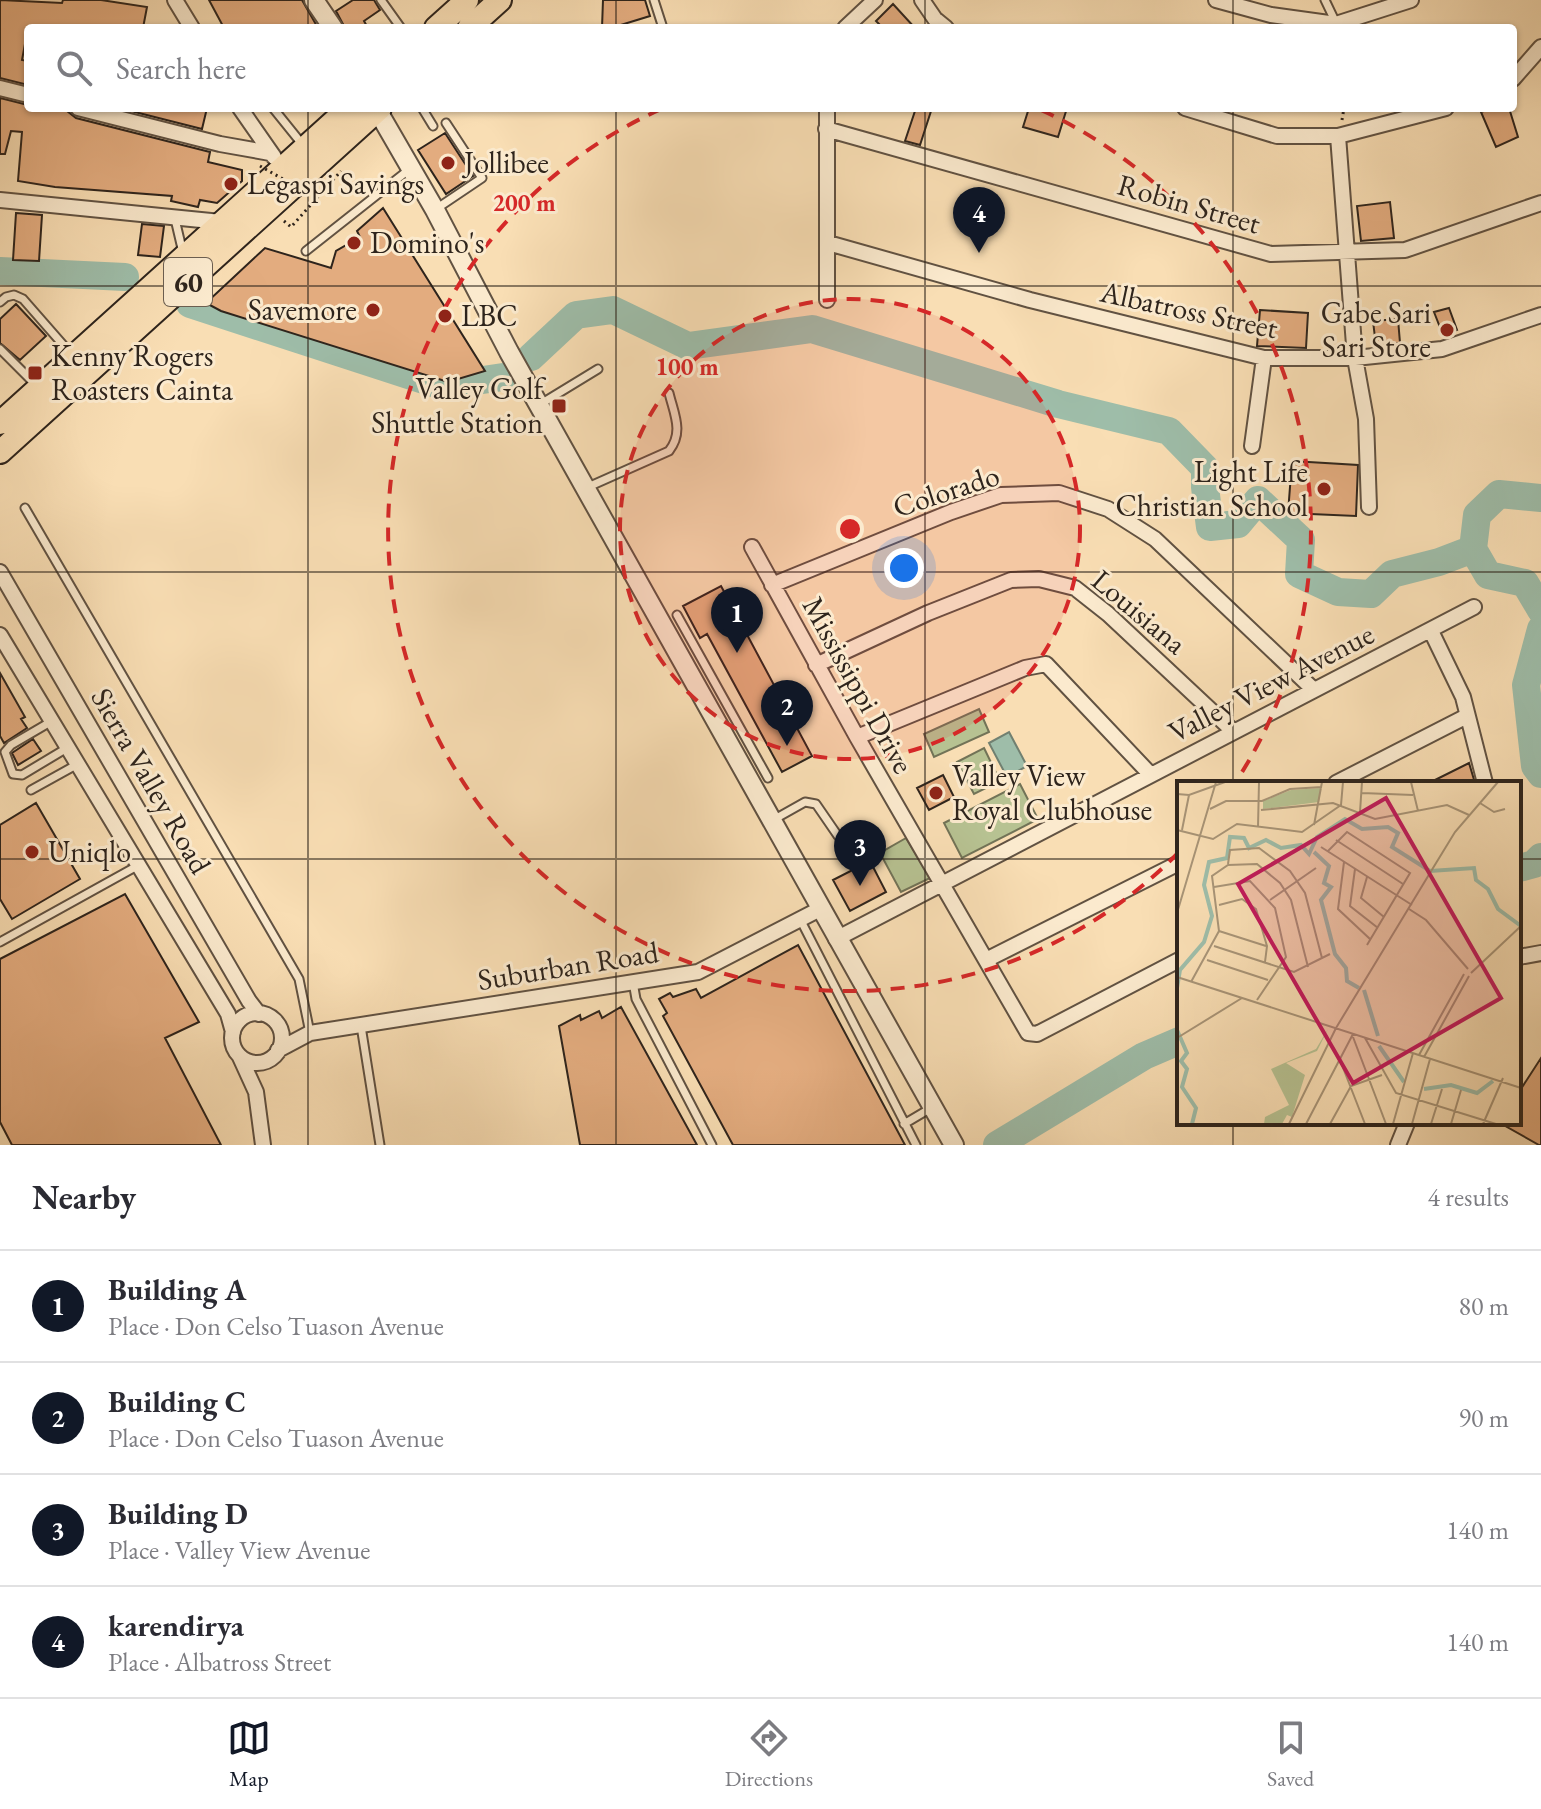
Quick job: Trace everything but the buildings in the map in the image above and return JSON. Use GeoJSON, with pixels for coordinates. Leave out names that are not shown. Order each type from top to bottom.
{"type":"FeatureCollection","features":[{"type":"Feature","properties":{"kind":"main road"},"geometry":{"type":"LineString","coordinates":[[440,24],[467,0]]}},
{"type":"Feature","properties":{"kind":"main road"},"geometry":{"type":"LineString","coordinates":[[473,24],[500,0]]}},
{"type":"Feature","properties":{"kind":"main road","name":"60"},"geometry":{"type":"LineString","coordinates":[[0,423],[221,222],[277,160],[305,147],[338,112]]}},
{"type":"Feature","properties":{"kind":"main road","name":"60"},"geometry":{"type":"LineString","coordinates":[[0,452],[375,112]]}},
{"type":"Feature","properties":{"kind":"street"},"geometry":{"type":"LineString","coordinates":[[175,0],[190,24]]}},
{"type":"Feature","properties":{"kind":"street"},"geometry":{"type":"LineString","coordinates":[[314,0],[330,24]]}},
{"type":"Feature","properties":{"kind":"street"},"geometry":{"type":"LineString","coordinates":[[849,24],[875,0]]}},
{"type":"Feature","properties":{"kind":"street"},"geometry":{"type":"LineString","coordinates":[[922,0],[941,24]]}},
{"type":"Feature","properties":{"kind":"street"},"geometry":{"type":"LineString","coordinates":[[1216,0],[1271,15],[1336,24],[1411,0]]}},
{"type":"Feature","properties":{"kind":"street"},"geometry":{"type":"LineString","coordinates":[[1517,74],[1541,47]]}},
{"type":"Feature","properties":{"kind":"street"},"geometry":{"type":"LineString","coordinates":[[0,88],[24,94]]}},
{"type":"Feature","properties":{"kind":"street"},"geometry":{"type":"LineString","coordinates":[[94,112],[277,160]]}},
{"type":"Feature","properties":{"kind":"street"},"geometry":{"type":"LineString","coordinates":[[243,112],[277,160]]}},
{"type":"Feature","properties":{"kind":"street"},"geometry":{"type":"LineString","coordinates":[[380,112],[585,488],[753,770],[771,821],[953,1144]]}},
{"type":"Feature","properties":{"kind":"street"},"geometry":{"type":"LineString","coordinates":[[827,112],[827,300]]}},
{"type":"Feature","properties":{"kind":"street"},"geometry":{"type":"LineString","coordinates":[[1198,112],[1277,136],[1338,136],[1431,112]]}},
{"type":"Feature","properties":{"kind":"street","name":"Robin Street"},"geometry":{"type":"LineString","coordinates":[[826,129],[1271,254],[1405,250],[1541,203]]}},
{"type":"Feature","properties":{"kind":"street"},"geometry":{"type":"LineString","coordinates":[[1338,136],[1355,358],[1366,419],[1369,507]]}},
{"type":"Feature","properties":{"kind":"street"},"geometry":{"type":"LineString","coordinates":[[0,200],[221,222]]}},
{"type":"Feature","properties":{"kind":"street","name":"Albatross Street"},"geometry":{"type":"LineString","coordinates":[[828,243],[1030,300],[1264,358],[1355,358],[1442,349],[1541,315]]}},
{"type":"Feature","properties":{"kind":"street"},"geometry":{"type":"LineString","coordinates":[[1252,446],[1264,358]]}},
{"type":"Feature","properties":{"kind":"street","name":"Colorado"},"geometry":{"type":"LineString","coordinates":[[772,585],[951,512],[1001,495],[1059,493],[1108,509],[1155,539],[1314,690]]}},
{"type":"Feature","properties":{"kind":"street","name":"Mississippi Drive"},"geometry":{"type":"LineString","coordinates":[[752,547],[816,665],[1028,1033],[1037,1034],[1177,961]]}},
{"type":"Feature","properties":{"kind":"street","name":"Sierra Valley Road"},"geometry":{"type":"LineString","coordinates":[[0,572],[259,1014]]}},
{"type":"Feature","properties":{"kind":"street","name":"Louisiana"},"geometry":{"type":"LineString","coordinates":[[816,665],[928,613],[1011,580],[1039,579],[1075,588],[1108,614],[1233,731]]}},
{"type":"Feature","properties":{"kind":"street","name":"Valley View Avenue"},"geometry":{"type":"LineString","coordinates":[[836,939],[1474,607]]}},
{"type":"Feature","properties":{"kind":"street"},"geometry":{"type":"LineString","coordinates":[[1431,631],[1463,697],[1484,781]]}},
{"type":"Feature","properties":{"kind":"street","name":"Sierra Valley Road"},"geometry":{"type":"LineString","coordinates":[[0,635],[228,1014],[233,1032]]}},
{"type":"Feature","properties":{"kind":"street"},"geometry":{"type":"LineString","coordinates":[[857,737],[1025,668],[1046,664],[1150,774]]}},
{"type":"Feature","properties":{"kind":"street"},"geometry":{"type":"LineString","coordinates":[[1340,781],[1467,716]]}},
{"type":"Feature","properties":{"kind":"street"},"geometry":{"type":"LineString","coordinates":[[80,768],[108,757]]}},
{"type":"Feature","properties":{"kind":"street"},"geometry":{"type":"LineString","coordinates":[[986,960],[1177,864]]}},
{"type":"Feature","properties":{"kind":"street","name":"Suburban Road"},"geometry":{"type":"LineString","coordinates":[[273,1056],[310,1033],[698,972],[820,909]]}},
{"type":"Feature","properties":{"kind":"street"},"geometry":{"type":"LineString","coordinates":[[1521,957],[1541,953]]}},
{"type":"Feature","properties":{"kind":"street"},"geometry":{"type":"LineString","coordinates":[[256,1092],[281,1036],[276,1023],[259,1014],[252,1014],[240,1020],[233,1032],[233,1045],[256,1092],[263,1145]]}},
{"type":"Feature","properties":{"kind":"street","name":"Suburban Road"},"geometry":{"type":"LineString","coordinates":[[276,1023],[310,1033]]}},
{"type":"Feature","properties":{"kind":"street"},"geometry":{"type":"LineString","coordinates":[[240,1057],[253,1063],[273,1056]]}},
{"type":"Feature","properties":{"kind":"street"},"geometry":{"type":"LineString","coordinates":[[1398,1145],[1406,1125]]}},
{"type":"Feature","properties":{"kind":"lane"},"geometry":{"type":"LineString","coordinates":[[381,0],[398,24]]}},
{"type":"Feature","properties":{"kind":"lane"},"geometry":{"type":"LineString","coordinates":[[654,0],[662,24]]}},
{"type":"Feature","properties":{"kind":"lane"},"geometry":{"type":"LineString","coordinates":[[1325,0],[1336,24]]}},
{"type":"Feature","properties":{"kind":"lane"},"geometry":{"type":"LineString","coordinates":[[276,112],[305,147]]}},
{"type":"Feature","properties":{"kind":"lane"},"geometry":{"type":"LineString","coordinates":[[424,112],[433,126]]}},
{"type":"Feature","properties":{"kind":"lane"},"geometry":{"type":"LineString","coordinates":[[435,210],[482,178],[446,123]]}},
{"type":"Feature","properties":{"kind":"lane"},"geometry":{"type":"LineString","coordinates":[[306,251],[411,168]]}},
{"type":"Feature","properties":{"kind":"lane"},"geometry":{"type":"LineString","coordinates":[[174,216],[183,256]]}},
{"type":"Feature","properties":{"kind":"lane"},"geometry":{"type":"LineString","coordinates":[[0,302],[14,295],[23,299],[73,356]]}},
{"type":"Feature","properties":{"kind":"lane"},"geometry":{"type":"LineString","coordinates":[[0,349],[39,388]]}},
{"type":"Feature","properties":{"kind":"lane"},"geometry":{"type":"LineString","coordinates":[[539,405],[598,369]]}},
{"type":"Feature","properties":{"kind":"lane"},"geometry":{"type":"LineString","coordinates":[[585,488],[669,451],[679,431],[669,393]]}},
{"type":"Feature","properties":{"kind":"lane"},"geometry":{"type":"LineString","coordinates":[[25,508],[299,979],[310,1033]]}},
{"type":"Feature","properties":{"kind":"lane"},"geometry":{"type":"LineString","coordinates":[[677,615],[753,770],[768,778]]}},
{"type":"Feature","properties":{"kind":"lane"},"geometry":{"type":"LineString","coordinates":[[52,721],[11,745],[5,752],[13,774],[22,775],[68,748]]}},
{"type":"Feature","properties":{"kind":"lane"},"geometry":{"type":"LineString","coordinates":[[31,790],[80,768]]}},
{"type":"Feature","properties":{"kind":"lane"},"geometry":{"type":"LineString","coordinates":[[771,821],[805,802],[816,804],[838,836]]}},
{"type":"Feature","properties":{"kind":"lane"},"geometry":{"type":"LineString","coordinates":[[0,942],[139,865]]}},
{"type":"Feature","properties":{"kind":"lane"},"geometry":{"type":"LineString","coordinates":[[800,919],[916,1145]]}},
{"type":"Feature","properties":{"kind":"lane"},"geometry":{"type":"LineString","coordinates":[[633,982],[636,999],[712,1145]]}},
{"type":"Feature","properties":{"kind":"lane"},"geometry":{"type":"LineString","coordinates":[[361,1026],[380,1145]]}},
{"type":"Feature","properties":{"kind":"lane"},"geometry":{"type":"LineString","coordinates":[[904,1124],[933,1107]]}},
{"type":"Feature","properties":{"kind":"path"},"geometry":{"type":"LineString","coordinates":[[260,166],[318,199]]}},
{"type":"Feature","properties":{"kind":"path"},"geometry":{"type":"LineString","coordinates":[[291,227],[334,178]]}},
{"type":"Feature","properties":{"kind":"shaded area"},"geometry":{"type":"Polygon","coordinates":[[[979,709],[989,732],[934,757],[924,734],[979,709]]]}},
{"type":"Feature","properties":{"kind":"shaded area"},"geometry":{"type":"Polygon","coordinates":[[[1009,732],[1027,766],[1007,777],[989,743],[1009,732]]]}},
{"type":"Feature","properties":{"kind":"shaded area"},"geometry":{"type":"Polygon","coordinates":[[[984,748],[1000,781],[974,794],[957,762],[984,748]]]}},
{"type":"Feature","properties":{"kind":"shaded area"},"geometry":{"type":"Polygon","coordinates":[[[1020,784],[1038,819],[962,858],[944,823],[1020,784]]]}},
{"type":"Feature","properties":{"kind":"shaded area"},"geometry":{"type":"Polygon","coordinates":[[[906,838],[930,878],[901,892],[880,853],[906,838]]]}},
{"type":"Feature","properties":{"kind":"waterway"},"geometry":{"type":"LineString","coordinates":[[0,271],[125,277]]}},
{"type":"Feature","properties":{"kind":"waterway"},"geometry":{"type":"LineString","coordinates":[[190,304],[442,386],[503,377]]}},
{"type":"Feature","properties":{"kind":"waterway"},"geometry":{"type":"LineString","coordinates":[[531,357],[576,315],[613,310],[688,346],[812,329],[1058,404],[1169,431],[1205,468],[1210,527],[1238,524],[1258,500],[1301,540],[1299,574],[1338,592],[1371,594],[1392,574],[1473,549]]}},
{"type":"Feature","properties":{"kind":"waterway"},"geometry":{"type":"LineString","coordinates":[[1541,498],[1499,494],[1477,515],[1473,549],[1488,575],[1525,583],[1541,610]]}},
{"type":"Feature","properties":{"kind":"waterway"},"geometry":{"type":"LineString","coordinates":[[1541,629],[1526,685],[1535,766],[1541,774]]}},
{"type":"Feature","properties":{"kind":"waterway"},"geometry":{"type":"LineString","coordinates":[[1521,867],[1534,864],[1541,857]]}},
{"type":"Feature","properties":{"kind":"waterway"},"geometry":{"type":"LineString","coordinates":[[997,1145],[1144,1056],[1177,1042]]}},
{"type":"Feature","properties":{"kind":"place","name":"Jollibee"},"geometry":{"type":"Point","coordinates":[448,163]}},
{"type":"Feature","properties":{"kind":"place","name":"Legaspi Savings"},"geometry":{"type":"Point","coordinates":[231,184]}},
{"type":"Feature","properties":{"kind":"place","name":"Domino's"},"geometry":{"type":"Point","coordinates":[354,243]}},
{"type":"Feature","properties":{"kind":"place","name":"karendirya"},"geometry":{"type":"Point","coordinates":[979,253]}},
{"type":"Feature","properties":{"kind":"place","name":"Savemore"},"geometry":{"type":"Point","coordinates":[373,310]}},
{"type":"Feature","properties":{"kind":"place","name":"LBC"},"geometry":{"type":"Point","coordinates":[445,316]}},
{"type":"Feature","properties":{"kind":"place","name":"Gabe Sari Sari Store"},"geometry":{"type":"Point","coordinates":[1447,330]}},
{"type":"Feature","properties":{"kind":"place","name":"Kenny Rogers Roasters Cainta"},"geometry":{"type":"Point","coordinates":[35,373]}},
{"type":"Feature","properties":{"kind":"place","name":"Valley Golf Shuttle Station"},"geometry":{"type":"Point","coordinates":[559,406]}},
{"type":"Feature","properties":{"kind":"place","name":"Light Life Christian School"},"geometry":{"type":"Point","coordinates":[1324,489]}},
{"type":"Feature","properties":{"kind":"place","name":"Building A"},"geometry":{"type":"Point","coordinates":[737,653]}},
{"type":"Feature","properties":{"kind":"place","name":"Building C"},"geometry":{"type":"Point","coordinates":[787,746]}},
{"type":"Feature","properties":{"kind":"place","name":"Valley View Royal Clubhouse"},"geometry":{"type":"Point","coordinates":[936,793]}},
{"type":"Feature","properties":{"kind":"place","name":"Uniqlo"},"geometry":{"type":"Point","coordinates":[32,852]}},
{"type":"Feature","properties":{"kind":"place","name":"Building D"},"geometry":{"type":"Point","coordinates":[860,886]}}]}
